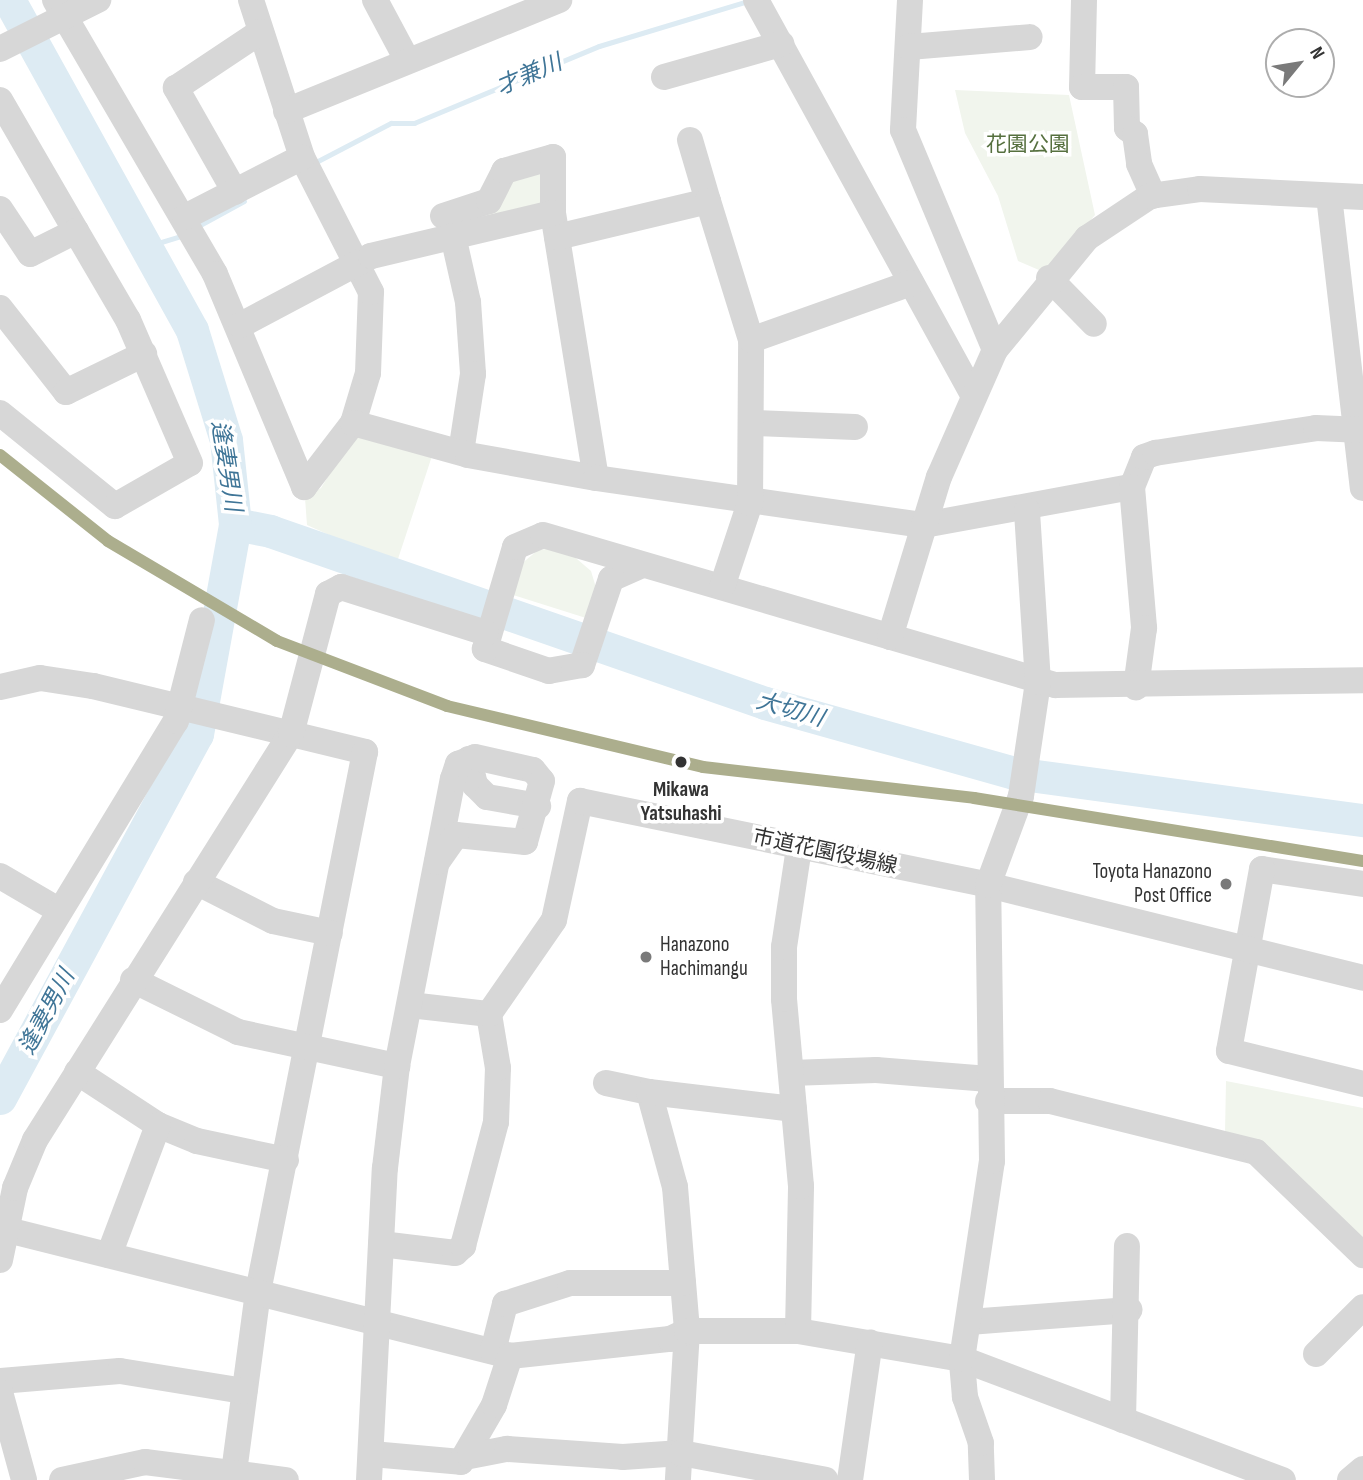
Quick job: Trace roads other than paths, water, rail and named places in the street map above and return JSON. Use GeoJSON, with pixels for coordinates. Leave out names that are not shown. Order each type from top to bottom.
{"type":"FeatureCollection","features":[{"type":"Feature","properties":{"kind":"street"},"geometry":{"type":"LineString","coordinates":[[0,49],[57,11],[98,0]]}},
{"type":"Feature","properties":{"kind":"street"},"geometry":{"type":"LineString","coordinates":[[57,11],[185,217],[241,325],[297,482],[304,487],[316,478],[353,423],[368,373],[371,292],[302,157],[251,0]]}},
{"type":"Feature","properties":{"kind":"street"},"geometry":{"type":"LineString","coordinates":[[376,0],[406,58]]}},
{"type":"Feature","properties":{"kind":"street"},"geometry":{"type":"LineString","coordinates":[[286,111],[406,58],[506,9],[559,0]]}},
{"type":"Feature","properties":{"kind":"street"},"geometry":{"type":"LineString","coordinates":[[910,0],[909,47],[902,104],[912,163],[995,350]]}},
{"type":"Feature","properties":{"kind":"street"},"geometry":{"type":"LineString","coordinates":[[1084,0],[1082,88],[1126,87],[1126,128],[1135,134],[1139,164],[1153,196]]}},
{"type":"Feature","properties":{"kind":"street"},"geometry":{"type":"LineString","coordinates":[[765,5],[781,44],[974,396]]}},
{"type":"Feature","properties":{"kind":"street"},"geometry":{"type":"LineString","coordinates":[[235,192],[176,88],[260,32]]}},
{"type":"Feature","properties":{"kind":"street"},"geometry":{"type":"LineString","coordinates":[[909,47],[1030,37]]}},
{"type":"Feature","properties":{"kind":"street"},"geometry":{"type":"LineString","coordinates":[[664,77],[781,44]]}},
{"type":"Feature","properties":{"kind":"street"},"geometry":{"type":"LineString","coordinates":[[0,100],[145,354],[190,463],[120,505],[0,413]]}},
{"type":"Feature","properties":{"kind":"street"},"geometry":{"type":"LineString","coordinates":[[690,140],[751,340],[753,423],[750,503],[722,587]]}},
{"type":"Feature","properties":{"kind":"street"},"geometry":{"type":"LineString","coordinates":[[185,217],[302,157]]}},
{"type":"Feature","properties":{"kind":"street"},"geometry":{"type":"LineString","coordinates":[[241,325],[355,262],[448,226],[489,201],[504,171],[552,157],[555,225],[596,478]]}},
{"type":"Feature","properties":{"kind":"street"},"geometry":{"type":"LineString","coordinates":[[890,637],[924,526],[974,396],[995,350],[1049,278],[1111,217],[1153,196],[1200,189],[1363,197]]}},
{"type":"Feature","properties":{"kind":"street"},"geometry":{"type":"LineString","coordinates":[[1329,197],[1357,364],[1363,488]]}},
{"type":"Feature","properties":{"kind":"street"},"geometry":{"type":"LineString","coordinates":[[448,226],[555,225],[708,201]]}},
{"type":"Feature","properties":{"kind":"street"},"geometry":{"type":"LineString","coordinates":[[0,209],[30,254],[76,231]]}},
{"type":"Feature","properties":{"kind":"street"},"geometry":{"type":"LineString","coordinates":[[448,226],[468,302],[473,374],[461,452]]}},
{"type":"Feature","properties":{"kind":"street"},"geometry":{"type":"LineString","coordinates":[[1049,278],[1094,324]]}},
{"type":"Feature","properties":{"kind":"street"},"geometry":{"type":"LineString","coordinates":[[751,340],[911,283]]}},
{"type":"Feature","properties":{"kind":"street"},"geometry":{"type":"LineString","coordinates":[[0,308],[66,392],[145,354]]}},
{"type":"Feature","properties":{"kind":"street"},"geometry":{"type":"LineString","coordinates":[[353,423],[461,452],[596,478],[750,503],[924,526],[1027,510],[1132,487]]}},
{"type":"Feature","properties":{"kind":"street"},"geometry":{"type":"LineString","coordinates":[[753,423],[855,427]]}},
{"type":"Feature","properties":{"kind":"street"},"geometry":{"type":"LineString","coordinates":[[1136,687],[1144,628],[1132,487],[1144,457],[1155,453],[1316,428],[1361,431]]}},
{"type":"Feature","properties":{"kind":"street"},"geometry":{"type":"LineString","coordinates":[[982,1480],[981,1443],[965,1397],[962,1359],[992,1161],[988,1090],[988,885],[1021,796],[1038,682],[1027,510]]}},
{"type":"Feature","properties":{"kind":"street"},"geometry":{"type":"LineString","coordinates":[[642,565],[611,579],[582,664],[569,671],[492,656],[486,632],[515,547],[543,535],[1038,682],[1078,689],[1363,680]]}},
{"type":"Feature","properties":{"kind":"street"},"geometry":{"type":"LineString","coordinates":[[594,548],[611,579]]}},
{"type":"Feature","properties":{"kind":"street"},"geometry":{"type":"LineString","coordinates":[[0,1260],[2,1228],[35,1140],[132,981],[291,734],[320,613],[333,589],[341,587],[486,632]]}},
{"type":"Feature","properties":{"kind":"street"},"geometry":{"type":"LineString","coordinates":[[0,1010],[183,707],[202,620]]}},
{"type":"Feature","properties":{"kind":"street"},"geometry":{"type":"LineString","coordinates":[[5,680],[40,678],[183,707],[365,752],[258,1292],[234,1471]]}},
{"type":"Feature","properties":{"kind":"street"},"geometry":{"type":"LineString","coordinates":[[469,760],[475,785],[487,797],[538,806]]}},
{"type":"Feature","properties":{"kind":"street"},"geometry":{"type":"LineString","coordinates":[[451,825],[525,842],[538,806],[542,781],[533,770],[469,760],[458,764],[451,825],[437,862],[397,1066],[381,1244],[370,1467],[461,1462],[470,1455],[507,1449],[623,1457],[681,1453],[775,1475],[826,1480]]}},
{"type":"Feature","properties":{"kind":"street","name":"市道花園役場線"},"geometry":{"type":"LineString","coordinates":[[489,1014],[554,920],[580,801],[988,885],[1363,978]]}},
{"type":"Feature","properties":{"kind":"street"},"geometry":{"type":"LineString","coordinates":[[798,1331],[801,1186],[784,947],[799,848]]}},
{"type":"Feature","properties":{"kind":"street"},"geometry":{"type":"LineString","coordinates":[[1363,884],[1262,869],[1244,949],[1229,1051],[1363,1084]]}},
{"type":"Feature","properties":{"kind":"street"},"geometry":{"type":"LineString","coordinates":[[0,876],[60,911]]}},
{"type":"Feature","properties":{"kind":"street"},"geometry":{"type":"LineString","coordinates":[[196,882],[273,921],[330,933]]}},
{"type":"Feature","properties":{"kind":"street"},"geometry":{"type":"LineString","coordinates":[[132,981],[198,1018],[308,1047],[397,1066]]}},
{"type":"Feature","properties":{"kind":"street"},"geometry":{"type":"LineString","coordinates":[[381,1244],[455,1253],[463,1246],[496,1122],[499,1068],[489,1014],[410,1005]]}},
{"type":"Feature","properties":{"kind":"street"},"geometry":{"type":"LineString","coordinates":[[791,1073],[876,1070],[1050,1101],[1256,1152],[1363,1255]]}},
{"type":"Feature","properties":{"kind":"street"},"geometry":{"type":"LineString","coordinates":[[77,1072],[158,1125],[197,1141],[286,1160]]}},
{"type":"Feature","properties":{"kind":"street"},"geometry":{"type":"LineString","coordinates":[[606,1083],[649,1092],[794,1109]]}},
{"type":"Feature","properties":{"kind":"street"},"geometry":{"type":"LineString","coordinates":[[649,1092],[676,1187],[687,1331],[678,1480]]}},
{"type":"Feature","properties":{"kind":"street"},"geometry":{"type":"LineString","coordinates":[[109,1255],[158,1125]]}},
{"type":"Feature","properties":{"kind":"street"},"geometry":{"type":"LineString","coordinates":[[2,1228],[258,1292],[379,1318],[502,1354],[670,1339],[687,1331],[798,1331],[962,1359],[1283,1480]]}},
{"type":"Feature","properties":{"kind":"street"},"geometry":{"type":"LineString","coordinates":[[1123,1420],[1130,1310],[1127,1246]]}},
{"type":"Feature","properties":{"kind":"street"},"geometry":{"type":"LineString","coordinates":[[470,1455],[502,1354],[505,1304],[570,1283],[683,1283]]}},
{"type":"Feature","properties":{"kind":"street"},"geometry":{"type":"LineString","coordinates":[[1317,1354],[1363,1307]]}},
{"type":"Feature","properties":{"kind":"street"},"geometry":{"type":"LineString","coordinates":[[969,1322],[1130,1310]]}},
{"type":"Feature","properties":{"kind":"street"},"geometry":{"type":"LineString","coordinates":[[850,1480],[870,1342]]}},
{"type":"Feature","properties":{"kind":"street"},"geometry":{"type":"LineString","coordinates":[[0,1381],[120,1371],[244,1391]]}},
{"type":"Feature","properties":{"kind":"street"},"geometry":{"type":"LineString","coordinates":[[0,1392],[24,1480]]}},
{"type":"Feature","properties":{"kind":"street"},"geometry":{"type":"LineString","coordinates":[[62,1480],[145,1462],[234,1471],[286,1480]]}},
{"type":"Feature","properties":{"kind":"street"},"geometry":{"type":"LineString","coordinates":[[1350,1480],[1363,1469]]}},
{"type":"Feature","properties":{"kind":"waterway","name":"逢妻男川"},"geometry":{"type":"LineString","coordinates":[[0,1098],[197,734],[235,524],[226,440],[192,330],[9,0]]}},
{"type":"Feature","properties":{"kind":"waterway","name":"才兼川"},"geometry":{"type":"LineString","coordinates":[[314,163],[391,123],[414,123],[599,46],[748,1]]}},
{"type":"Feature","properties":{"kind":"waterway","name":"才兼川"},"geometry":{"type":"LineString","coordinates":[[200,225],[244,201]]}},
{"type":"Feature","properties":{"kind":"waterway","name":"才兼川"},"geometry":{"type":"LineString","coordinates":[[148,246],[181,236]]}},
{"type":"Feature","properties":{"kind":"waterway","name":"大切川"},"geometry":{"type":"LineString","coordinates":[[235,524],[270,531],[765,703],[1014,773],[1363,820]]}},
{"type":"Feature","properties":{"kind":"place","name":"Mikawa Yatsuhashi"},"geometry":{"type":"Point","coordinates":[681,762]}},
{"type":"Feature","properties":{"kind":"place","name":"Toyota Hanazono Post Office"},"geometry":{"type":"Point","coordinates":[1226,884]}},
{"type":"Feature","properties":{"kind":"place","name":"Hanazono Hachimangu"},"geometry":{"type":"Point","coordinates":[646,957]}},
{"type":"Feature","properties":{"kind":"park label","name":"花園公園"},"geometry":{"type":"Point","coordinates":[1028,145]}}]}
